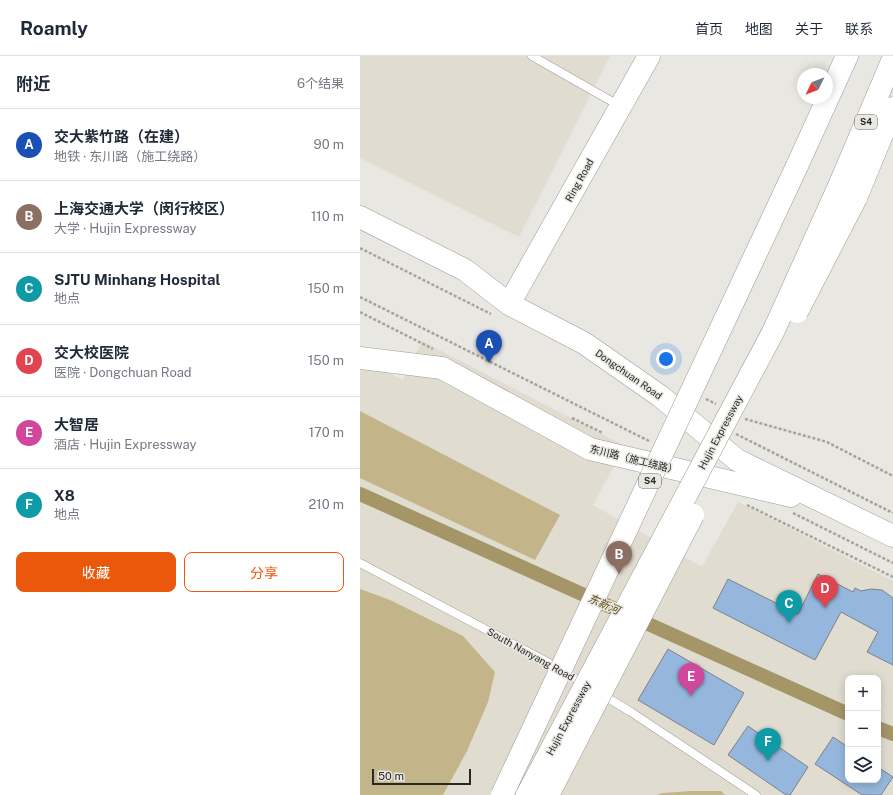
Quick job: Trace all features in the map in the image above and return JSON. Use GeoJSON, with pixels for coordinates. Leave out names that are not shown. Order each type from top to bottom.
{"type":"FeatureCollection","features":[{"type":"Feature","properties":{"kind":"main road","name":"Ring Road"},"geometry":{"type":"LineString","coordinates":[[509,304],[649,56]]}},
{"type":"Feature","properties":{"kind":"main road","name":"S4"},"geometry":{"type":"LineString","coordinates":[[502,795],[797,166],[847,56]]}},
{"type":"Feature","properties":{"kind":"main road","name":"Hujin Expressway"},"geometry":{"type":"LineString","coordinates":[[548,795],[847,192],[893,59]]}},
{"type":"Feature","properties":{"kind":"main road","name":"Hujin Expressway"},"geometry":{"type":"LineString","coordinates":[[527,795],[893,108]]}},
{"type":"Feature","properties":{"kind":"main road","name":"Dongchuan Road"},"geometry":{"type":"LineString","coordinates":[[360,217],[465,270],[509,304],[584,343],[660,396],[737,460],[893,536]]}},
{"type":"Feature","properties":{"kind":"main road","name":"东川路（施工绕路）"},"geometry":{"type":"LineString","coordinates":[[360,358],[442,368],[590,449],[830,505]]}},
{"type":"Feature","properties":{"kind":"lane"},"geometry":{"type":"LineString","coordinates":[[532,56],[621,106]]}},
{"type":"Feature","properties":{"kind":"lane","name":"South Nanyang Road"},"geometry":{"type":"LineString","coordinates":[[360,563],[553,665],[631,712],[756,795]]}},
{"type":"Feature","properties":{"kind":"lane"},"geometry":{"type":"LineString","coordinates":[[360,569],[372,570]]}},
{"type":"Feature","properties":{"kind":"path"},"geometry":{"type":"LineString","coordinates":[[360,296],[651,442]]}},
{"type":"Feature","properties":{"kind":"path"},"geometry":{"type":"LineString","coordinates":[[786,510],[893,563]]}},
{"type":"Feature","properties":{"kind":"shaded area"},"geometry":{"type":"Polygon","coordinates":[[[360,56],[610,56],[519,237],[360,158],[360,56]]]}},
{"type":"Feature","properties":{"kind":"shaded area"},"geometry":{"type":"Polygon","coordinates":[[[422,341],[625,446],[593,505],[702,567],[738,502],[893,581],[893,795],[360,795],[360,359],[403,380],[422,341]]]}},
{"type":"Feature","properties":{"kind":"shaded area"},"geometry":{"type":"Polygon","coordinates":[[[360,411],[560,515],[535,560],[360,478],[360,411]]]}},
{"type":"Feature","properties":{"kind":"shaded area"},"geometry":{"type":"Polygon","coordinates":[[[360,589],[390,600],[463,636],[495,672],[488,702],[467,751],[443,795],[360,795],[360,589]]]}},
{"type":"Feature","properties":{"kind":"shaded area"},"geometry":{"type":"Polygon","coordinates":[[[721,791],[725,795],[657,795],[663,793],[721,791]]]}},
{"type":"Feature","properties":{"kind":"building"},"geometry":{"type":"Polygon","coordinates":[[[818,574],[853,592],[855,588],[861,591],[871,589],[882,590],[893,598],[893,665],[867,652],[878,632],[841,612],[815,660],[713,608],[728,579],[798,614],[818,574]]]}},
{"type":"Feature","properties":{"kind":"building"},"geometry":{"type":"Polygon","coordinates":[[[668,649],[744,693],[714,745],[638,700],[668,649]]]}},
{"type":"Feature","properties":{"kind":"building"},"geometry":{"type":"Polygon","coordinates":[[[748,726],[808,767],[790,795],[786,795],[728,755],[748,726]]]}},
{"type":"Feature","properties":{"kind":"building"},"geometry":{"type":"Polygon","coordinates":[[[833,737],[845,745],[845,783],[881,783],[881,769],[893,777],[881,795],[862,795],[815,764],[833,737]]]}},
{"type":"Feature","properties":{"kind":"waterway","name":"东新河"},"geometry":{"type":"LineString","coordinates":[[360,494],[845,713]]}},
{"type":"Feature","properties":{"kind":"waterway","name":"东新河"},"geometry":{"type":"LineString","coordinates":[[881,729],[893,734]]}},
{"type":"Feature","properties":{"kind":"place","name":"交大紫竹路（在建）"},"geometry":{"type":"Point","coordinates":[489,363]}},
{"type":"Feature","properties":{"kind":"place","name":"上海交通大学（闵行校区）"},"geometry":{"type":"Point","coordinates":[619,574]}},
{"type":"Feature","properties":{"kind":"place","name":"交大校医院"},"geometry":{"type":"Point","coordinates":[825,608]}},
{"type":"Feature","properties":{"kind":"place","name":"SJTU Minhang Hospital"},"geometry":{"type":"Point","coordinates":[789,623]}},
{"type":"Feature","properties":{"kind":"place","name":"大智居"},"geometry":{"type":"Point","coordinates":[691,696]}},
{"type":"Feature","properties":{"kind":"place","name":"X8"},"geometry":{"type":"Point","coordinates":[768,761]}}]}
